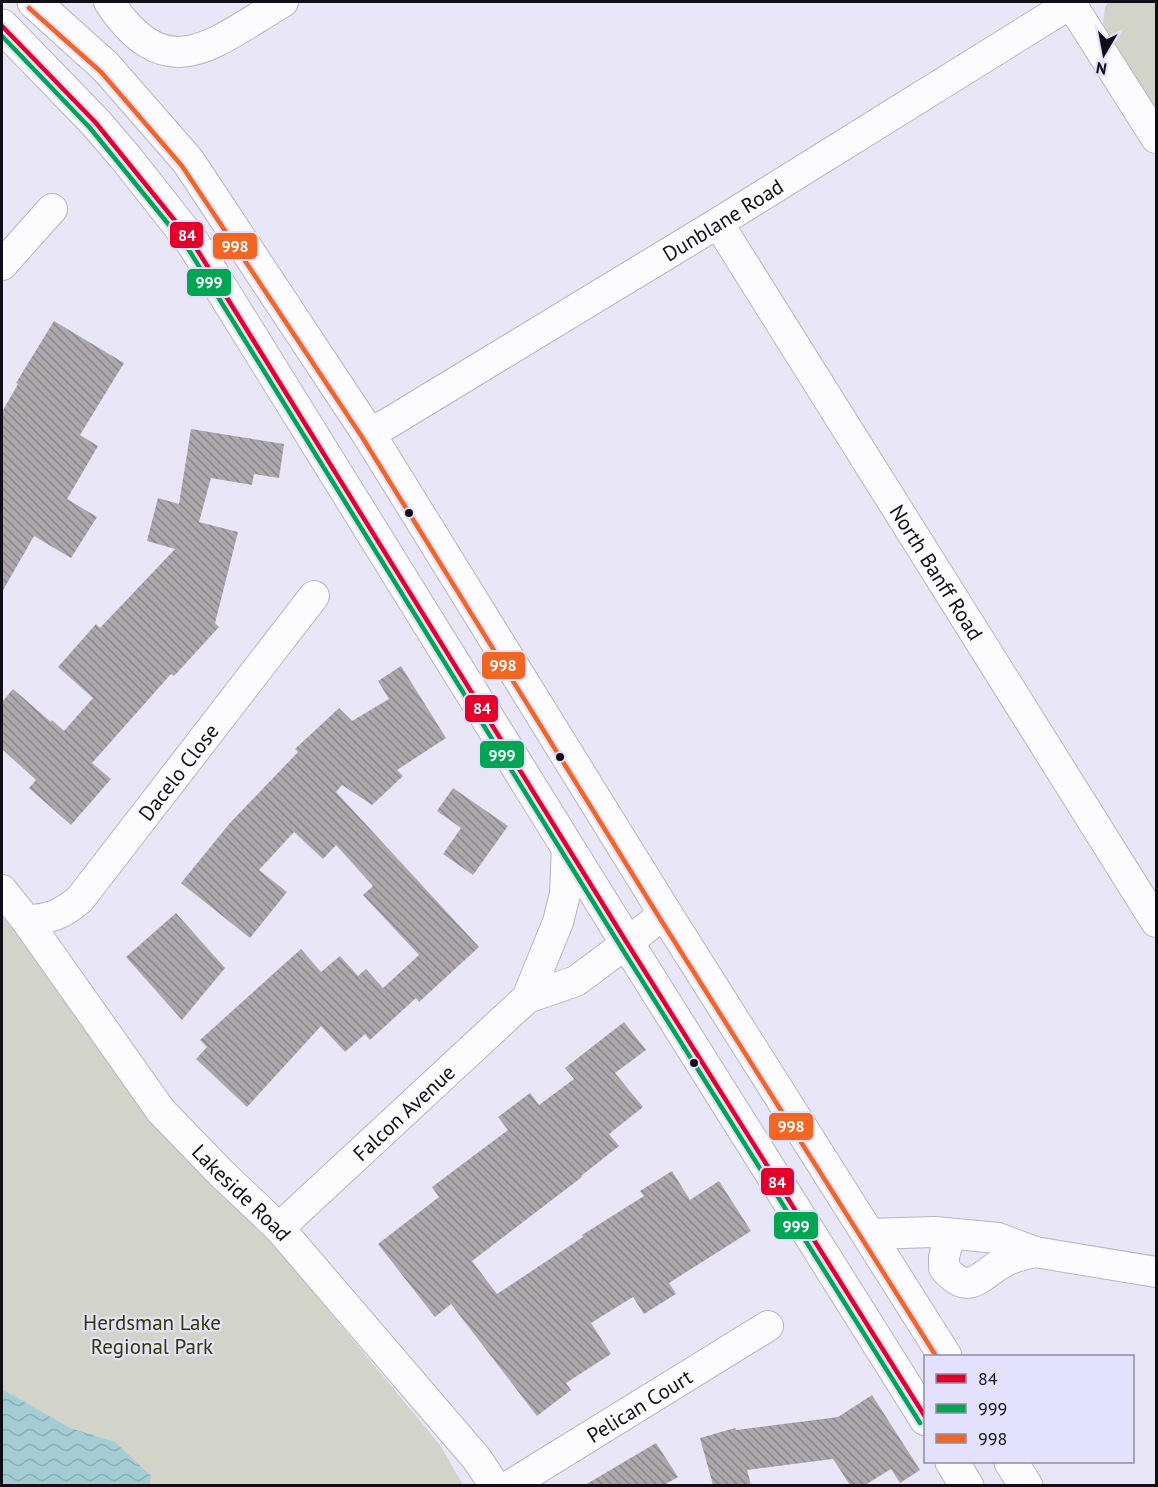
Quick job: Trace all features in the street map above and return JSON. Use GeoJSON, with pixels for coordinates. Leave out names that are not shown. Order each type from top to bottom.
{"type":"FeatureCollection","features":[{"type":"Feature","properties":{"kind":"main road"},"geometry":{"type":"LineString","coordinates":[[34,2],[106,67],[188,161],[368,433],[665,913],[944,1355]]}},
{"type":"Feature","properties":{"kind":"main road"},"geometry":{"type":"LineString","coordinates":[[2,26],[96,123],[193,243],[567,843],[627,944],[924,1416]]}},
{"type":"Feature","properties":{"kind":"main road"},"geometry":{"type":"LineString","coordinates":[[953,1463],[968,1485]]}},
{"type":"Feature","properties":{"kind":"main road"},"geometry":{"type":"LineString","coordinates":[[1012,1463],[1026,1485]]}},
{"type":"Feature","properties":{"kind":"street"},"geometry":{"type":"LineString","coordinates":[[109,2],[136,33],[151,46],[171,52],[190,52],[208,47],[283,2]]}},
{"type":"Feature","properties":{"kind":"street"},"geometry":{"type":"LineString","coordinates":[[1071,2],[1156,138]]}},
{"type":"Feature","properties":{"kind":"street","name":"Dunblane Road"},"geometry":{"type":"LineString","coordinates":[[368,433],[387,424],[718,223],[1071,2]]}},
{"type":"Feature","properties":{"kind":"street"},"geometry":{"type":"LineString","coordinates":[[2,265],[52,208]]}},
{"type":"Feature","properties":{"kind":"street","name":"North Banff Road"},"geometry":{"type":"LineString","coordinates":[[718,223],[1156,922]]}},
{"type":"Feature","properties":{"kind":"street","name":"Dacelo Close"},"geometry":{"type":"LineString","coordinates":[[26,920],[52,918],[80,899],[314,596]]}},
{"type":"Feature","properties":{"kind":"street","name":"Falcon Avenue"},"geometry":{"type":"LineString","coordinates":[[526,998],[558,922],[565,894],[567,843]]}},
{"type":"Feature","properties":{"kind":"street","name":"Lakeside Road"},"geometry":{"type":"LineString","coordinates":[[2,890],[26,920],[161,1111],[279,1228],[477,1459],[495,1485]]}},
{"type":"Feature","properties":{"kind":"street","name":"Falcon Avenue"},"geometry":{"type":"LineString","coordinates":[[279,1228],[526,998],[576,981],[665,913]]}},
{"type":"Feature","properties":{"kind":"street"},"geometry":{"type":"LineString","coordinates":[[868,1234],[950,1234],[998,1238],[1035,1252],[1156,1272]]}},
{"type":"Feature","properties":{"kind":"street"},"geometry":{"type":"LineString","coordinates":[[950,1234],[944,1257],[944,1268],[954,1280],[966,1283],[979,1280],[1006,1261],[1035,1252]]}},
{"type":"Feature","properties":{"kind":"street","name":"Pelican Court"},"geometry":{"type":"LineString","coordinates":[[509,1485],[768,1326]]}},
{"type":"Feature","properties":{"kind":"green space"},"geometry":{"type":"Polygon","coordinates":[[[1109,2],[1156,2],[1156,111],[1103,24],[1105,7],[1109,2]]]}},
{"type":"Feature","properties":{"kind":"green space","name":"Herdsman Lake Regional Park"},"geometry":{"type":"Polygon","coordinates":[[[2,916],[440,1445],[463,1485],[2,1485],[2,916]]]}},
{"type":"Feature","properties":{"kind":"water"},"geometry":{"type":"Polygon","coordinates":[[[2,1389],[70,1428],[115,1442],[151,1476],[149,1485],[2,1485],[2,1389]]]}},
{"type":"Feature","properties":{"kind":"building"},"geometry":{"type":"Polygon","coordinates":[[[54,321],[124,363],[80,435],[98,446],[67,499],[97,517],[71,558],[34,536],[2,592],[2,412],[18,384],[16,383],[54,321]]]}},
{"type":"Feature","properties":{"kind":"building"},"geometry":{"type":"Polygon","coordinates":[[[191,429],[284,444],[279,478],[254,474],[252,485],[211,478],[199,522],[238,532],[215,623],[219,627],[174,676],[171,674],[92,763],[111,779],[71,825],[29,788],[36,780],[2,749],[2,702],[13,689],[64,731],[93,698],[58,667],[96,624],[100,628],[175,549],[147,541],[158,498],[179,504],[191,429]]]}},
{"type":"Feature","properties":{"kind":"building"},"geometry":{"type":"Polygon","coordinates":[[[401,666],[446,738],[397,770],[403,776],[372,805],[342,785],[336,792],[479,947],[419,1002],[416,998],[370,1040],[365,1034],[345,1052],[321,1026],[247,1107],[196,1059],[207,1047],[200,1040],[301,949],[321,972],[340,956],[358,976],[366,969],[383,988],[419,955],[363,895],[373,886],[336,845],[323,859],[294,832],[259,870],[287,892],[250,938],[181,883],[230,823],[298,752],[295,749],[339,708],[352,721],[389,699],[378,681],[401,666]]]}},
{"type":"Feature","properties":{"kind":"building"},"geometry":{"type":"Polygon","coordinates":[[[453,788],[508,826],[473,875],[443,854],[461,828],[437,811],[453,788]]]}},
{"type":"Feature","properties":{"kind":"building"},"geometry":{"type":"Polygon","coordinates":[[[176,913],[225,968],[182,1020],[126,957],[176,913]]]}},
{"type":"Feature","properties":{"kind":"building"},"geometry":{"type":"Polygon","coordinates":[[[624,1022],[646,1050],[615,1073],[643,1107],[609,1134],[619,1146],[472,1261],[497,1294],[583,1237],[582,1235],[644,1196],[640,1191],[672,1171],[690,1200],[719,1181],[751,1231],[669,1283],[676,1294],[644,1314],[633,1297],[591,1323],[611,1354],[566,1383],[571,1390],[537,1416],[451,1304],[435,1317],[378,1244],[439,1197],[432,1187],[508,1130],[498,1117],[530,1093],[539,1105],[574,1079],[565,1068],[624,1022]]]}},
{"type":"Feature","properties":{"kind":"building"},"geometry":{"type":"Polygon","coordinates":[[[872,1395],[920,1470],[900,1483],[891,1469],[865,1485],[850,1485],[833,1459],[747,1470],[751,1485],[713,1485],[700,1438],[735,1428],[736,1430],[838,1417],[872,1395]]]}},
{"type":"Feature","properties":{"kind":"building"},"geometry":{"type":"Polygon","coordinates":[[[656,1443],[678,1477],[664,1485],[585,1485],[656,1443]]]}},
{"type":"Feature","properties":{"kind":"transit line","name":"998"},"geometry":{"type":"LineString","coordinates":[[29,8],[101,72],[182,166],[362,437],[659,917],[935,1355]]}},
{"type":"Feature","properties":{"kind":"transit line","name":"84"},"geometry":{"type":"LineString","coordinates":[[2,26],[96,123],[193,243],[627,943],[924,1415]]}},
{"type":"Feature","properties":{"kind":"transit line","name":"999"},"geometry":{"type":"LineString","coordinates":[[2,36],[90,128],[187,247],[621,947],[920,1423]]}}]}
